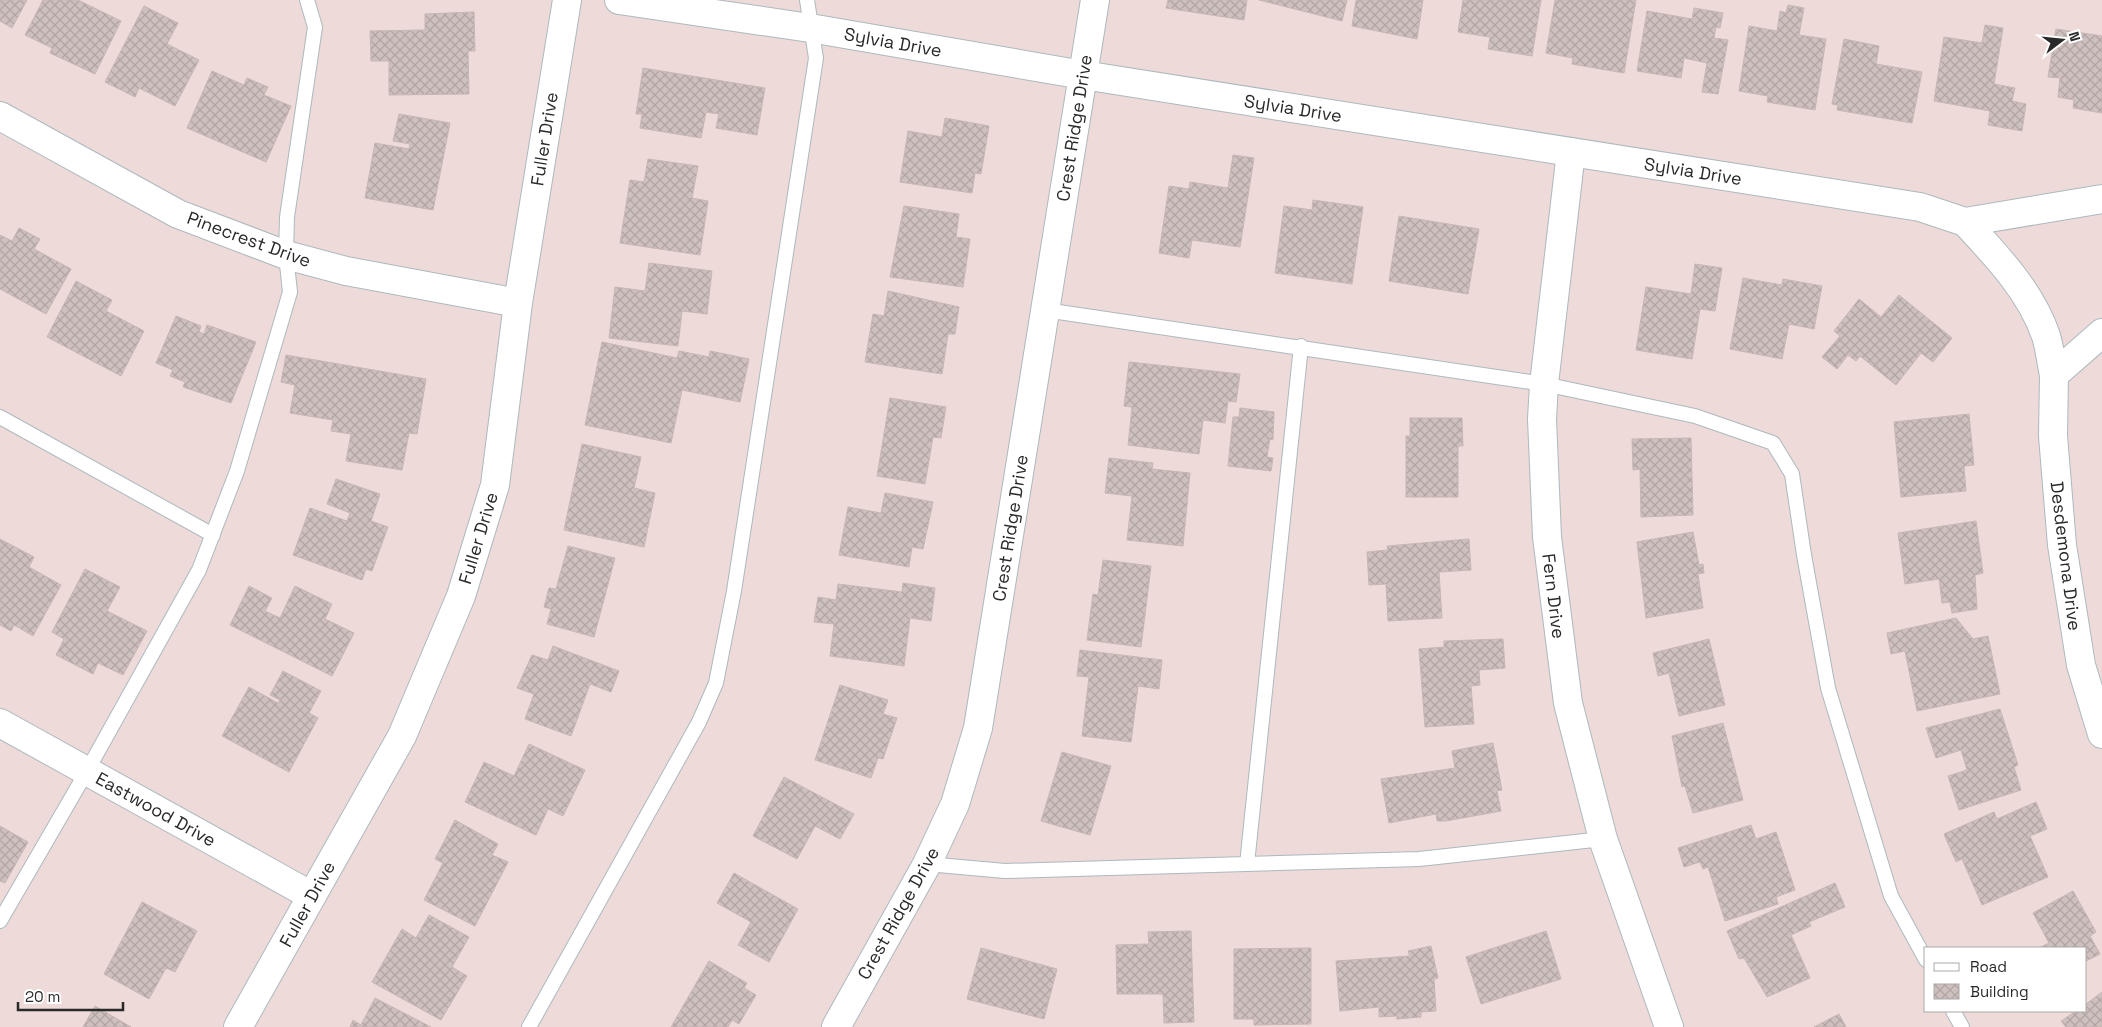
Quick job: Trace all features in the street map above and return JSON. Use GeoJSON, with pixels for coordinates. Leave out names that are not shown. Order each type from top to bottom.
{"type":"FeatureCollection","features":[{"type":"Feature","properties":{"kind":"street","name":"Fuller Drive"},"geometry":{"type":"LineString","coordinates":[[238,1027],[402,736],[461,596],[495,486],[518,303],[567,0]]}},
{"type":"Feature","properties":{"kind":"street","name":"Sylvia Drive"},"geometry":{"type":"LineString","coordinates":[[619,0],[810,28],[1083,75],[1920,207],[1965,222],[2102,199]]}},
{"type":"Feature","properties":{"kind":"street","name":"Crest Ridge Drive"},"geometry":{"type":"LineString","coordinates":[[837,1026],[927,864],[955,804],[978,728],[1095,0]]}},
{"type":"Feature","properties":{"kind":"street","name":"Pinecrest Drive"},"geometry":{"type":"LineString","coordinates":[[0,116],[178,214],[286,255],[346,271],[518,303]]}},
{"type":"Feature","properties":{"kind":"street","name":"Fern Drive"},"geometry":{"type":"LineString","coordinates":[[1572,152],[1544,384],[1542,419],[1550,566],[1568,703],[1602,839],[1665,1026]]}},
{"type":"Feature","properties":{"kind":"street","name":"Sylvia Drive"},"geometry":{"type":"LineString","coordinates":[[1965,222],[2002,261],[2027,297],[2046,336],[2054,375]]}},
{"type":"Feature","properties":{"kind":"street"},"geometry":{"type":"LineString","coordinates":[[2054,375],[2102,333]]}},
{"type":"Feature","properties":{"kind":"street","name":"Desdemona Drive"},"geometry":{"type":"LineString","coordinates":[[2054,375],[2053,436],[2062,546],[2081,665],[2102,734]]}},
{"type":"Feature","properties":{"kind":"street","name":"Eastwood Drive"},"geometry":{"type":"LineString","coordinates":[[0,723],[312,896]]}},
{"type":"Feature","properties":{"kind":"lane"},"geometry":{"type":"LineString","coordinates":[[0,921],[87,771],[199,570],[237,471],[290,292],[286,255],[287,218],[314,27],[307,0]]}},
{"type":"Feature","properties":{"kind":"lane"},"geometry":{"type":"LineString","coordinates":[[529,1027],[699,722],[716,682],[734,591],[816,58],[807,0]]}},
{"type":"Feature","properties":{"kind":"lane"},"geometry":{"type":"LineString","coordinates":[[1045,310],[1301,346],[1544,384],[1694,416],[1773,443],[1792,474],[1804,555],[1828,688],[1891,896],[1924,956]]}},
{"type":"Feature","properties":{"kind":"lane"},"geometry":{"type":"LineString","coordinates":[[1247,864],[1301,346]]}},
{"type":"Feature","properties":{"kind":"lane"},"geometry":{"type":"LineString","coordinates":[[0,417],[213,536]]}},
{"type":"Feature","properties":{"kind":"lane"},"geometry":{"type":"LineString","coordinates":[[927,864],[1005,871],[1419,859],[1602,839]]}},
{"type":"Feature","properties":{"kind":"lane"},"geometry":{"type":"LineString","coordinates":[[1954,1012],[1962,1027]]}},
{"type":"Feature","properties":{"kind":"building"},"geometry":{"type":"Polygon","coordinates":[[[0,0],[27,0],[12,28],[0,21],[0,0]]]}},
{"type":"Feature","properties":{"kind":"building"},"geometry":{"type":"Polygon","coordinates":[[[43,0],[78,0],[121,21],[95,74],[50,53],[52,48],[25,35],[43,0]]]}},
{"type":"Feature","properties":{"kind":"building"},"geometry":{"type":"Polygon","coordinates":[[[1168,0],[1247,0],[1244,20],[1166,8],[1168,0]]]}},
{"type":"Feature","properties":{"kind":"building"},"geometry":{"type":"Polygon","coordinates":[[[1259,0],[1347,0],[1342,21],[1259,0]]]}},
{"type":"Feature","properties":{"kind":"building"},"geometry":{"type":"Polygon","coordinates":[[[1356,0],[1423,0],[1417,39],[1352,26],[1356,0]]]}},
{"type":"Feature","properties":{"kind":"building"},"geometry":{"type":"Polygon","coordinates":[[[1463,0],[1541,0],[1532,56],[1488,49],[1490,37],[1458,32],[1463,0]]]}},
{"type":"Feature","properties":{"kind":"building"},"geometry":{"type":"Polygon","coordinates":[[[1555,0],[1636,0],[1624,73],[1572,64],[1573,58],[1546,53],[1555,0]]]}},
{"type":"Feature","properties":{"kind":"building"},"geometry":{"type":"Polygon","coordinates":[[[1788,5],[1804,8],[1799,35],[1826,39],[1815,110],[1767,102],[1768,96],[1739,91],[1749,26],[1777,31],[1780,11],[1786,13],[1788,5]]]}},
{"type":"Feature","properties":{"kind":"building"},"geometry":{"type":"Polygon","coordinates":[[[144,6],[178,23],[167,44],[199,60],[175,106],[139,88],[135,97],[105,82],[144,6]]]}},
{"type":"Feature","properties":{"kind":"building"},"geometry":{"type":"Polygon","coordinates":[[[1694,8],[1723,13],[1720,28],[1716,27],[1714,38],[1728,40],[1718,94],[1702,92],[1707,63],[1684,58],[1681,78],[1637,71],[1647,11],[1692,19],[1694,8]]]}},
{"type":"Feature","properties":{"kind":"building"},"geometry":{"type":"Polygon","coordinates":[[[474,12],[475,51],[468,51],[469,94],[389,95],[389,61],[371,61],[370,31],[425,30],[425,14],[474,12]]]}},
{"type":"Feature","properties":{"kind":"building"},"geometry":{"type":"Polygon","coordinates":[[[1985,25],[2003,28],[1994,84],[2015,88],[2012,101],[2026,104],[2022,131],[1988,125],[1990,111],[1934,101],[1944,37],[1982,43],[1985,25]]]}},
{"type":"Feature","properties":{"kind":"building"},"geometry":{"type":"Polygon","coordinates":[[[2056,29],[2102,36],[2102,113],[2073,108],[2074,100],[2058,97],[2060,78],[2048,77],[2056,29]]]}},
{"type":"Feature","properties":{"kind":"building"},"geometry":{"type":"Polygon","coordinates":[[[1844,39],[1879,46],[1876,64],[1922,72],[1912,123],[1837,110],[1838,105],[1832,104],[1844,39]]]}},
{"type":"Feature","properties":{"kind":"building"},"geometry":{"type":"Polygon","coordinates":[[[643,68],[765,88],[757,135],[716,128],[719,114],[706,112],[701,138],[640,128],[642,114],[636,114],[643,68]]]}},
{"type":"Feature","properties":{"kind":"building"},"geometry":{"type":"Polygon","coordinates":[[[212,71],[244,85],[247,78],[268,87],[264,95],[291,106],[266,162],[187,128],[212,71]]]}},
{"type":"Feature","properties":{"kind":"building"},"geometry":{"type":"Polygon","coordinates":[[[399,114],[450,123],[433,210],[365,198],[375,143],[409,149],[410,144],[393,141],[399,114]]]}},
{"type":"Feature","properties":{"kind":"building"},"geometry":{"type":"Polygon","coordinates":[[[945,118],[989,126],[981,174],[975,173],[972,193],[900,182],[908,131],[942,137],[945,118]]]}},
{"type":"Feature","properties":{"kind":"building"},"geometry":{"type":"Polygon","coordinates":[[[1233,155],[1254,158],[1240,247],[1192,240],[1189,258],[1159,253],[1169,186],[1189,189],[1190,182],[1228,188],[1233,155]]]}},
{"type":"Feature","properties":{"kind":"building"},"geometry":{"type":"Polygon","coordinates":[[[648,159],[698,166],[692,198],[708,201],[700,255],[620,243],[630,180],[644,182],[648,159]]]}},
{"type":"Feature","properties":{"kind":"building"},"geometry":{"type":"Polygon","coordinates":[[[1313,200],[1363,207],[1352,284],[1275,273],[1284,206],[1312,210],[1313,200]]]}},
{"type":"Feature","properties":{"kind":"building"},"geometry":{"type":"Polygon","coordinates":[[[904,206],[959,214],[956,237],[970,239],[963,287],[890,277],[904,206]]]}},
{"type":"Feature","properties":{"kind":"building"},"geometry":{"type":"Polygon","coordinates":[[[1399,216],[1479,229],[1468,294],[1389,281],[1399,216]]]}},
{"type":"Feature","properties":{"kind":"building"},"geometry":{"type":"Polygon","coordinates":[[[19,228],[40,239],[34,249],[71,269],[46,314],[0,289],[0,235],[12,241],[19,228]]]}},
{"type":"Feature","properties":{"kind":"building"},"geometry":{"type":"Polygon","coordinates":[[[649,263],[712,271],[707,314],[682,311],[678,346],[609,338],[615,287],[645,291],[649,263]]]}},
{"type":"Feature","properties":{"kind":"building"},"geometry":{"type":"Polygon","coordinates":[[[1695,264],[1722,268],[1715,311],[1700,309],[1692,359],[1636,350],[1646,287],[1691,294],[1695,264]]]}},
{"type":"Feature","properties":{"kind":"building"},"geometry":{"type":"Polygon","coordinates":[[[1743,278],[1782,285],[1783,279],[1822,286],[1814,329],[1789,324],[1782,359],[1730,349],[1743,278]]]}},
{"type":"Feature","properties":{"kind":"building"},"geometry":{"type":"Polygon","coordinates":[[[76,281],[112,300],[106,311],[144,331],[121,376],[47,337],[76,281]]]}},
{"type":"Feature","properties":{"kind":"building"},"geometry":{"type":"Polygon","coordinates":[[[888,291],[959,307],[955,334],[948,334],[942,374],[865,362],[873,314],[884,316],[888,291]]]}},
{"type":"Feature","properties":{"kind":"building"},"geometry":{"type":"Polygon","coordinates":[[[1899,295],[1952,338],[1933,362],[1921,353],[1896,385],[1860,356],[1856,361],[1848,355],[1837,369],[1822,357],[1840,336],[1834,331],[1859,299],[1881,317],[1899,295]]]}},
{"type":"Feature","properties":{"kind":"building"},"geometry":{"type":"Polygon","coordinates":[[[176,316],[201,326],[199,332],[204,334],[207,325],[256,342],[231,403],[183,387],[185,382],[170,376],[173,370],[156,363],[176,316]]]}},
{"type":"Feature","properties":{"kind":"building"},"geometry":{"type":"Polygon","coordinates":[[[602,342],[677,358],[679,351],[709,357],[710,351],[749,359],[740,402],[682,390],[671,443],[585,425],[602,342]]]}},
{"type":"Feature","properties":{"kind":"building"},"geometry":{"type":"Polygon","coordinates":[[[286,355],[426,379],[417,434],[409,433],[402,470],[346,461],[351,434],[331,431],[333,420],[290,413],[295,385],[281,382],[286,355]]]}},
{"type":"Feature","properties":{"kind":"building"},"geometry":{"type":"Polygon","coordinates":[[[1129,362],[1240,374],[1236,402],[1228,401],[1225,423],[1203,420],[1199,454],[1128,445],[1132,407],[1124,406],[1129,362]]]}},
{"type":"Feature","properties":{"kind":"building"},"geometry":{"type":"Polygon","coordinates":[[[890,398],[946,407],[941,438],[933,437],[925,484],[877,476],[890,398]]]}},
{"type":"Feature","properties":{"kind":"building"},"geometry":{"type":"Polygon","coordinates":[[[1240,408],[1274,412],[1273,440],[1270,439],[1267,457],[1273,458],[1271,471],[1228,466],[1233,417],[1239,417],[1240,408]]]}},
{"type":"Feature","properties":{"kind":"building"},"geometry":{"type":"Polygon","coordinates":[[[1969,414],[1974,465],[1964,466],[1966,491],[1901,497],[1894,422],[1969,414]]]}},
{"type":"Feature","properties":{"kind":"building"},"geometry":{"type":"Polygon","coordinates":[[[1410,418],[1462,418],[1463,446],[1458,446],[1458,497],[1406,497],[1406,436],[1410,436],[1410,418]]]}},
{"type":"Feature","properties":{"kind":"building"},"geometry":{"type":"Polygon","coordinates":[[[1691,438],[1693,515],[1641,517],[1640,469],[1633,470],[1632,439],[1691,438]]]}},
{"type":"Feature","properties":{"kind":"building"},"geometry":{"type":"Polygon","coordinates":[[[582,444],[641,457],[634,488],[655,493],[644,547],[564,530],[582,444]]]}},
{"type":"Feature","properties":{"kind":"building"},"geometry":{"type":"Polygon","coordinates":[[[1109,458],[1153,463],[1152,469],[1190,473],[1183,546],[1127,540],[1132,496],[1105,493],[1109,458]]]}},
{"type":"Feature","properties":{"kind":"building"},"geometry":{"type":"Polygon","coordinates":[[[336,479],[380,494],[371,521],[388,527],[372,571],[366,569],[362,580],[293,555],[310,508],[347,521],[350,513],[327,504],[336,479]]]}},
{"type":"Feature","properties":{"kind":"building"},"geometry":{"type":"Polygon","coordinates":[[[885,493],[933,502],[923,549],[912,547],[909,567],[839,555],[848,507],[881,513],[885,493]]]}},
{"type":"Feature","properties":{"kind":"building"},"geometry":{"type":"Polygon","coordinates":[[[1976,521],[1983,573],[1975,575],[1977,609],[1952,613],[1950,602],[1942,603],[1939,579],[1905,584],[1898,533],[1976,521]]]}},
{"type":"Feature","properties":{"kind":"building"},"geometry":{"type":"Polygon","coordinates":[[[1693,532],[1699,565],[1703,564],[1704,573],[1698,574],[1703,608],[1646,618],[1637,542],[1693,532]]]}},
{"type":"Feature","properties":{"kind":"building"},"geometry":{"type":"Polygon","coordinates":[[[0,539],[34,557],[29,567],[61,585],[33,636],[14,625],[11,631],[0,625],[0,539]]]}},
{"type":"Feature","properties":{"kind":"building"},"geometry":{"type":"Polygon","coordinates":[[[1469,539],[1471,570],[1439,572],[1442,618],[1388,621],[1386,584],[1369,585],[1367,552],[1388,550],[1387,546],[1469,539]]]}},
{"type":"Feature","properties":{"kind":"building"},"geometry":{"type":"Polygon","coordinates":[[[568,546],[615,558],[594,637],[547,624],[551,609],[544,607],[549,588],[556,589],[568,546]]]}},
{"type":"Feature","properties":{"kind":"building"},"geometry":{"type":"Polygon","coordinates":[[[1103,560],[1151,566],[1141,647],[1087,640],[1093,594],[1098,595],[1103,560]]]}},
{"type":"Feature","properties":{"kind":"building"},"geometry":{"type":"Polygon","coordinates":[[[85,569],[120,587],[107,611],[147,631],[123,675],[98,663],[93,674],[56,655],[64,639],[52,632],[85,569]]]}},
{"type":"Feature","properties":{"kind":"building"},"geometry":{"type":"Polygon","coordinates":[[[903,583],[935,588],[931,621],[910,618],[904,666],[830,656],[834,624],[814,622],[818,597],[836,600],[838,584],[902,592],[903,583]]]}},
{"type":"Feature","properties":{"kind":"building"},"geometry":{"type":"Polygon","coordinates":[[[249,586],[272,598],[265,611],[280,618],[295,586],[332,604],[325,619],[354,633],[332,676],[230,625],[249,586]]]}},
{"type":"Feature","properties":{"kind":"building"},"geometry":{"type":"Polygon","coordinates":[[[1956,618],[1973,639],[1988,636],[2000,694],[1917,711],[1905,651],[1891,654],[1887,633],[1956,618]]]}},
{"type":"Feature","properties":{"kind":"building"},"geometry":{"type":"Polygon","coordinates":[[[1503,639],[1505,668],[1479,670],[1480,685],[1471,686],[1474,724],[1425,727],[1419,649],[1444,647],[1444,641],[1503,639]]]}},
{"type":"Feature","properties":{"kind":"building"},"geometry":{"type":"Polygon","coordinates":[[[1709,639],[1725,705],[1679,716],[1669,673],[1658,676],[1653,653],[1709,639]]]}},
{"type":"Feature","properties":{"kind":"building"},"geometry":{"type":"Polygon","coordinates":[[[553,646],[619,671],[611,692],[590,684],[571,736],[525,719],[534,694],[517,688],[532,655],[548,660],[553,646]]]}},
{"type":"Feature","properties":{"kind":"building"},"geometry":{"type":"Polygon","coordinates":[[[1080,650],[1162,660],[1159,689],[1138,686],[1131,742],[1082,736],[1089,677],[1077,676],[1080,650]]]}},
{"type":"Feature","properties":{"kind":"building"},"geometry":{"type":"Polygon","coordinates":[[[283,671],[321,691],[309,713],[318,718],[289,772],[222,736],[249,687],[278,703],[280,700],[270,695],[283,671]]]}},
{"type":"Feature","properties":{"kind":"building"},"geometry":{"type":"Polygon","coordinates":[[[840,685],[888,700],[883,714],[897,718],[883,759],[878,758],[871,778],[815,760],[840,685]]]}},
{"type":"Feature","properties":{"kind":"building"},"geometry":{"type":"Polygon","coordinates":[[[2000,709],[2018,765],[2014,767],[2021,790],[1959,810],[1948,776],[1967,770],[1961,750],[1936,758],[1926,728],[2000,709]]]}},
{"type":"Feature","properties":{"kind":"building"},"geometry":{"type":"Polygon","coordinates":[[[1723,723],[1743,800],[1693,813],[1685,786],[1682,787],[1672,736],[1723,723]]]}},
{"type":"Feature","properties":{"kind":"building"},"geometry":{"type":"Polygon","coordinates":[[[1493,743],[1502,790],[1497,791],[1501,811],[1446,821],[1437,821],[1436,814],[1389,823],[1381,779],[1455,768],[1452,751],[1493,743]]]}},
{"type":"Feature","properties":{"kind":"building"},"geometry":{"type":"Polygon","coordinates":[[[529,744],[585,770],[563,816],[548,809],[536,835],[465,802],[484,762],[514,776],[529,744]]]}},
{"type":"Feature","properties":{"kind":"building"},"geometry":{"type":"Polygon","coordinates":[[[1062,752],[1111,766],[1090,835],[1041,821],[1062,752]]]}},
{"type":"Feature","properties":{"kind":"building"},"geometry":{"type":"Polygon","coordinates":[[[784,777],[854,814],[840,839],[815,826],[797,859],[753,836],[784,777]]]}},
{"type":"Feature","properties":{"kind":"building"},"geometry":{"type":"Polygon","coordinates":[[[2036,802],[2047,829],[2030,836],[2048,877],[1982,905],[1962,859],[1956,862],[1944,834],[1994,812],[1997,819],[2036,802]]]}},
{"type":"Feature","properties":{"kind":"building"},"geometry":{"type":"Polygon","coordinates":[[[455,820],[498,844],[492,855],[508,862],[475,926],[424,900],[443,863],[435,859],[455,820]]]}},
{"type":"Feature","properties":{"kind":"building"},"geometry":{"type":"Polygon","coordinates":[[[1751,825],[1756,839],[1776,832],[1795,890],[1776,897],[1778,904],[1725,921],[1708,867],[1703,869],[1700,862],[1684,867],[1678,848],[1751,825]]]}},
{"type":"Feature","properties":{"kind":"building"},"geometry":{"type":"Polygon","coordinates":[[[0,826],[28,842],[5,883],[0,881],[0,826]]]}},
{"type":"Feature","properties":{"kind":"building"},"geometry":{"type":"Polygon","coordinates":[[[734,873],[798,909],[769,962],[738,945],[751,922],[717,903],[734,873]]]}},
{"type":"Feature","properties":{"kind":"building"},"geometry":{"type":"Polygon","coordinates":[[[1835,883],[1845,907],[1809,922],[1811,926],[1791,935],[1810,978],[1767,997],[1744,958],[1739,959],[1727,931],[1835,883]]]}},
{"type":"Feature","properties":{"kind":"building"},"geometry":{"type":"Polygon","coordinates":[[[2073,891],[2096,932],[2090,936],[2100,954],[2087,960],[2087,947],[2041,947],[2049,943],[2033,913],[2073,891]]]}},
{"type":"Feature","properties":{"kind":"building"},"geometry":{"type":"Polygon","coordinates":[[[142,902],[197,931],[175,972],[166,968],[149,999],[104,974],[142,902]]]}},
{"type":"Feature","properties":{"kind":"building"},"geometry":{"type":"Polygon","coordinates":[[[429,915],[469,937],[452,967],[467,976],[441,1020],[372,982],[402,929],[416,938],[429,915]]]}},
{"type":"Feature","properties":{"kind":"building"},"geometry":{"type":"Polygon","coordinates":[[[1191,931],[1194,1022],[1164,1023],[1163,994],[1117,994],[1116,945],[1149,944],[1148,932],[1191,931]]]}},
{"type":"Feature","properties":{"kind":"building"},"geometry":{"type":"Polygon","coordinates":[[[1546,931],[1561,979],[1481,1004],[1466,957],[1546,931]]]}},
{"type":"Feature","properties":{"kind":"building"},"geometry":{"type":"Polygon","coordinates":[[[1431,946],[1438,978],[1434,979],[1436,1011],[1421,1012],[1421,1017],[1397,1019],[1397,1016],[1379,1017],[1379,1007],[1340,1011],[1336,961],[1410,956],[1408,951],[1431,946]]]}},
{"type":"Feature","properties":{"kind":"building"},"geometry":{"type":"Polygon","coordinates":[[[981,948],[1057,969],[1044,1019],[967,999],[981,948]]]}},
{"type":"Feature","properties":{"kind":"building"},"geometry":{"type":"Polygon","coordinates":[[[1311,948],[1311,1024],[1254,1025],[1254,1019],[1234,1019],[1234,949],[1311,948]]]}},
{"type":"Feature","properties":{"kind":"building"},"geometry":{"type":"Polygon","coordinates":[[[709,961],[747,983],[744,988],[756,995],[739,1024],[732,1020],[728,1027],[671,1027],[709,961]]]}},
{"type":"Feature","properties":{"kind":"building"},"geometry":{"type":"Polygon","coordinates":[[[2102,992],[2102,1027],[2066,1027],[2061,1021],[2074,1012],[2087,1012],[2087,1003],[2102,992]]]}},
{"type":"Feature","properties":{"kind":"building"},"geometry":{"type":"Polygon","coordinates":[[[375,998],[431,1027],[350,1027],[353,1020],[361,1025],[375,998]]]}},
{"type":"Feature","properties":{"kind":"building"},"geometry":{"type":"Polygon","coordinates":[[[95,1006],[131,1027],[83,1027],[95,1006]]]}},
{"type":"Feature","properties":{"kind":"building"},"geometry":{"type":"Polygon","coordinates":[[[1839,1014],[1846,1027],[1814,1027],[1839,1014]]]}}]}
